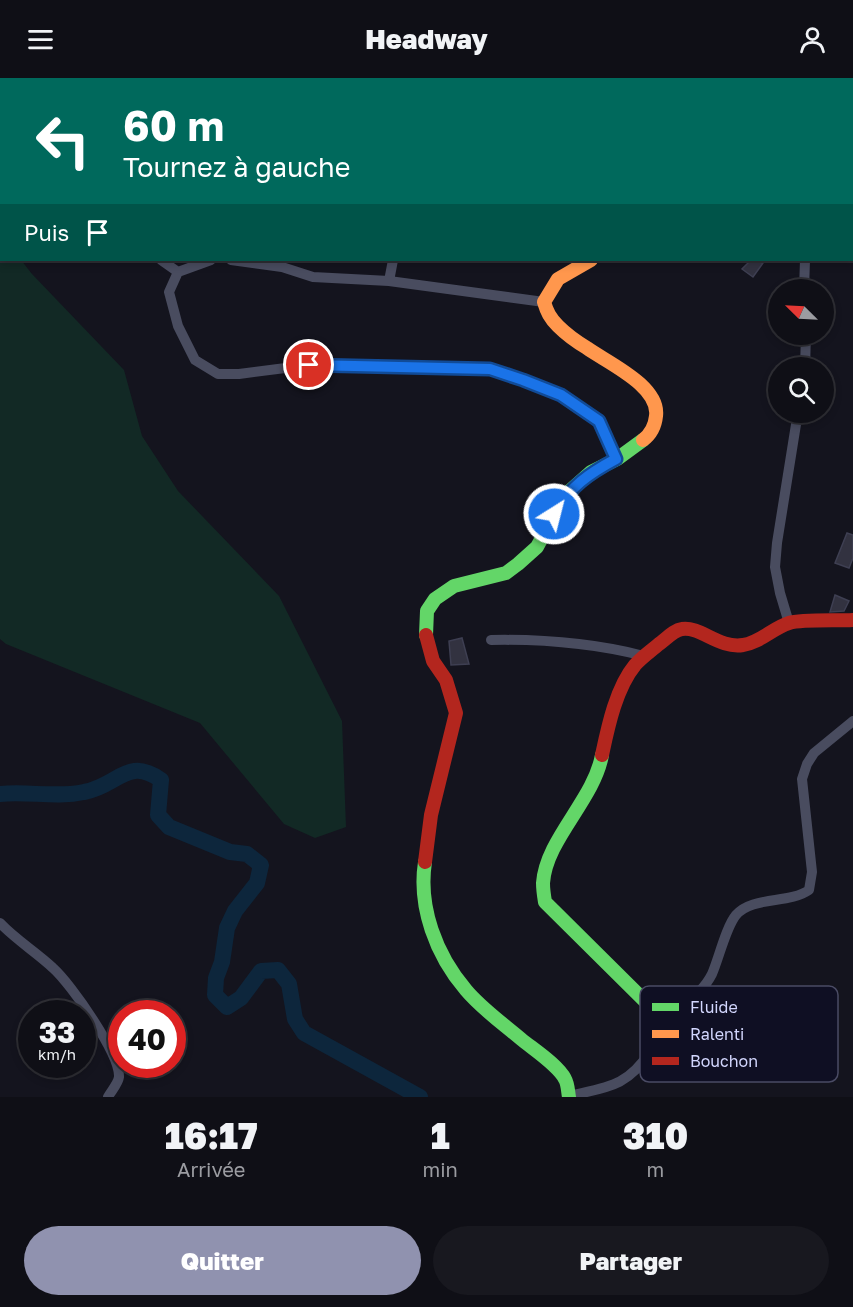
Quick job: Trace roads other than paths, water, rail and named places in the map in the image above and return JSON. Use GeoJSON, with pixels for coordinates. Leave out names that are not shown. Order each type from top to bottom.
{"type":"FeatureCollection","features":[{"type":"Feature","properties":{"kind":"street"},"geometry":{"type":"LineString","coordinates":[[162,261],[177,272]]}},
{"type":"Feature","properties":{"kind":"street"},"geometry":{"type":"LineString","coordinates":[[208,261],[177,272],[169,291],[178,326],[195,360],[218,374],[239,374],[309,365],[490,369],[561,395],[599,421],[616,459]]}},
{"type":"Feature","properties":{"kind":"street"},"geometry":{"type":"LineString","coordinates":[[238,261],[282,267],[313,277],[389,281],[544,302]]}},
{"type":"Feature","properties":{"kind":"street"},"geometry":{"type":"LineString","coordinates":[[389,281],[393,261]]}},
{"type":"Feature","properties":{"kind":"street"},"geometry":{"type":"LineString","coordinates":[[588,261],[558,279],[544,302],[548,315],[586,348],[636,380],[651,396],[657,409],[655,423],[649,435],[616,459],[591,472],[565,495],[537,547],[518,564],[498,576],[454,586],[435,598],[427,611],[426,642],[433,662],[446,680],[456,713],[431,815],[423,873],[430,929],[465,989],[486,1010],[550,1063],[565,1079],[569,1096],[619,1084],[633,1075],[640,1066]]}},
{"type":"Feature","properties":{"kind":"street"},"geometry":{"type":"LineString","coordinates":[[804,279],[805,261]]}},
{"type":"Feature","properties":{"kind":"street"},"geometry":{"type":"LineString","coordinates":[[789,623],[775,567],[796,423]]}},
{"type":"Feature","properties":{"kind":"street"},"geometry":{"type":"LineString","coordinates":[[640,996],[545,902],[543,883],[549,858],[593,783],[601,763],[609,721],[625,681],[634,666],[644,656],[682,629],[693,630],[722,644],[735,646],[746,645],[789,623],[853,620]]}},
{"type":"Feature","properties":{"kind":"street"},"geometry":{"type":"LineString","coordinates":[[491,640],[536,639],[582,643],[610,647],[644,656]]}},
{"type":"Feature","properties":{"kind":"street"},"geometry":{"type":"LineString","coordinates":[[703,986],[711,975],[736,914],[750,905],[801,895],[808,890],[812,872],[802,780],[807,764],[814,753],[853,721]]}},
{"type":"Feature","properties":{"kind":"street"},"geometry":{"type":"LineString","coordinates":[[0,924],[54,969],[78,997],[108,1046],[118,1077],[108,1097]]}},
{"type":"Feature","properties":{"kind":"waterway"},"geometry":{"type":"LineString","coordinates":[[0,794],[74,794],[96,789],[122,775],[139,771],[149,773],[161,780],[158,815],[169,827],[230,852],[247,854],[261,865],[257,883],[235,911],[227,928],[222,962],[216,978],[215,995],[227,1007],[241,998],[261,971],[278,970],[289,984],[295,1019],[304,1033],[420,1097]]}}]}
